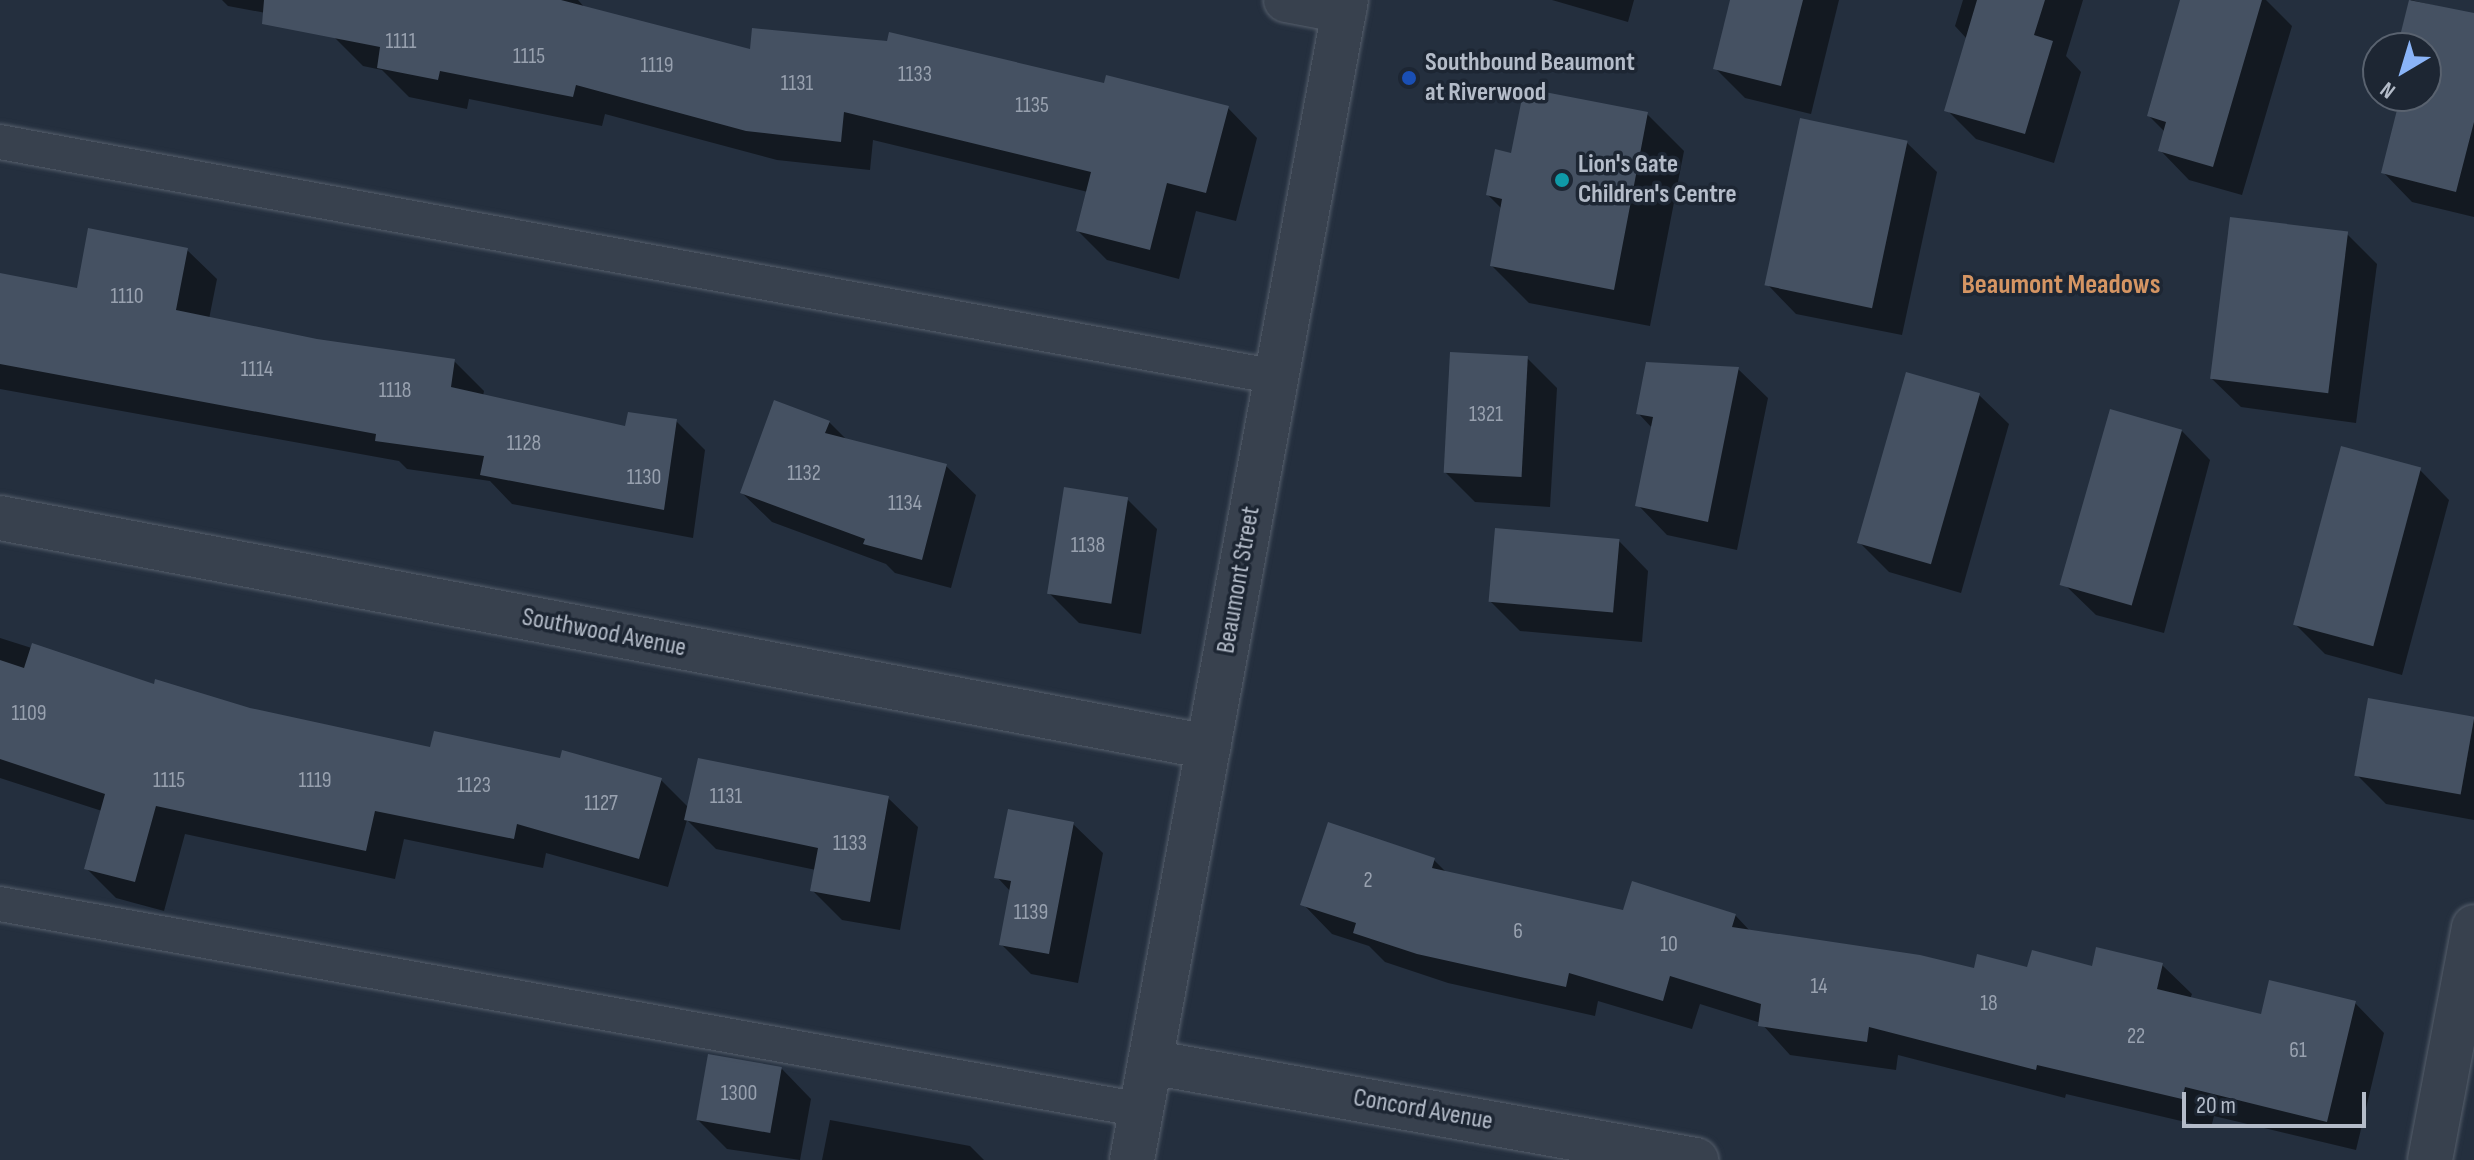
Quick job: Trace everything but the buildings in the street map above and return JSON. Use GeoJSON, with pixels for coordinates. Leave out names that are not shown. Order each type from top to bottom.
{"type":"FeatureCollection","features":[{"type":"Feature","properties":{"kind":"street"},"geometry":{"type":"LineString","coordinates":[[1286,0],[1345,5]]}},
{"type":"Feature","properties":{"kind":"street","name":"Beaumont Street"},"geometry":{"type":"LineString","coordinates":[[1132,1160],[1345,5]]}},
{"type":"Feature","properties":{"kind":"street","name":"Southwood Avenue"},"geometry":{"type":"LineString","coordinates":[[0,518],[1208,747]]}},
{"type":"Feature","properties":{"kind":"street"},"geometry":{"type":"LineString","coordinates":[[2430,1160],[2474,927]]}},
{"type":"Feature","properties":{"kind":"street","name":"Concord Avenue"},"geometry":{"type":"LineString","coordinates":[[1150,1062],[1696,1160]]}},
{"type":"Feature","properties":{"kind":"lane"},"geometry":{"type":"LineString","coordinates":[[0,142],[1277,377]]}},
{"type":"Feature","properties":{"kind":"lane"},"geometry":{"type":"LineString","coordinates":[[0,904],[1141,1110]]}},
{"type":"Feature","properties":{"kind":"place","name":"Southbound Beaumont at Riverwood"},"geometry":{"type":"Point","coordinates":[1409,78]}},
{"type":"Feature","properties":{"kind":"place","name":"Lion's Gate Children's Centre"},"geometry":{"type":"Point","coordinates":[1562,180]}},
{"type":"Feature","properties":{"kind":"district","name":"Beaumont Meadows"},"geometry":{"type":"Point","coordinates":[2061,285]}}]}
